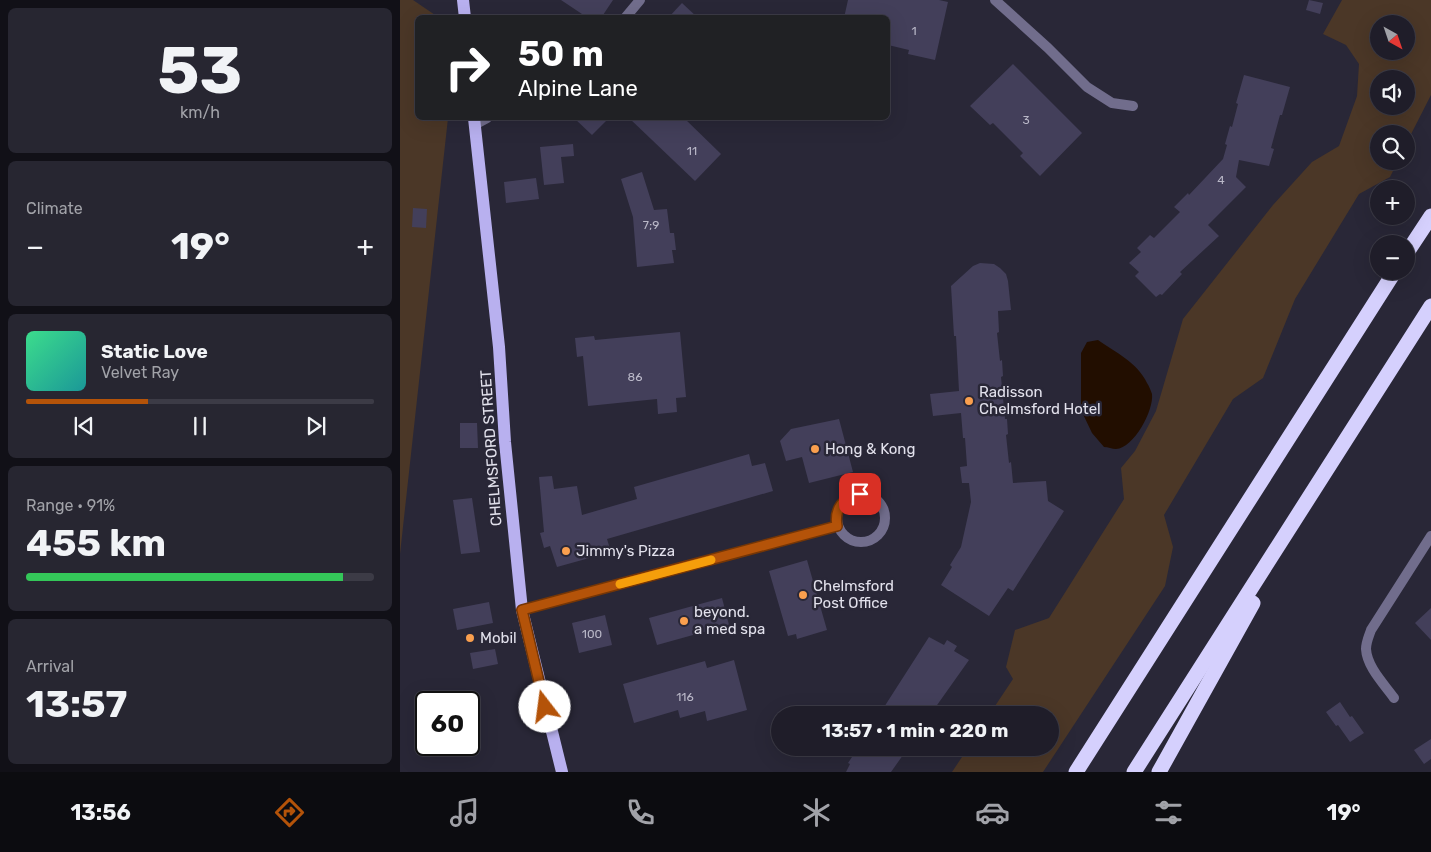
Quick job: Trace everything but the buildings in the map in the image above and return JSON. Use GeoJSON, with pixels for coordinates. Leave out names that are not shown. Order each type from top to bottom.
{"type":"FeatureCollection","features":[{"type":"Feature","properties":{"kind":"highway"},"geometry":{"type":"LineString","coordinates":[[1415,240],[1431,216]]}},
{"type":"Feature","properties":{"kind":"highway"},"geometry":{"type":"LineString","coordinates":[[1076,772],[1389,280]]}},
{"type":"Feature","properties":{"kind":"highway"},"geometry":{"type":"LineString","coordinates":[[1134,772],[1431,306]]}},
{"type":"Feature","properties":{"kind":"highway"},"geometry":{"type":"LineString","coordinates":[[1159,772],[1343,444]]}},
{"type":"Feature","properties":{"kind":"main road"},"geometry":{"type":"LineString","coordinates":[[463,0],[465,15]]}},
{"type":"Feature","properties":{"kind":"main road","name":"CHELMSFORD STREET"},"geometry":{"type":"LineString","coordinates":[[474,121],[499,347],[505,442],[522,610],[562,772]]}},
{"type":"Feature","properties":{"kind":"street"},"geometry":{"type":"LineString","coordinates":[[628,15],[640,0]]}},
{"type":"Feature","properties":{"kind":"street"},"geometry":{"type":"LineString","coordinates":[[995,0],[1048,48],[1087,87],[1112,103],[1133,106]]}},
{"type":"Feature","properties":{"kind":"street"},"geometry":{"type":"LineString","coordinates":[[852,495],[868,495],[879,502],[882,508],[885,521],[879,535],[873,540],[859,543],[852,541],[846,538],[837,526],[837,511],[846,499],[852,495]]}},
{"type":"Feature","properties":{"kind":"street"},"geometry":{"type":"LineString","coordinates":[[522,610],[837,526]]}},
{"type":"Feature","properties":{"kind":"street"},"geometry":{"type":"LineString","coordinates":[[1394,698],[1369,661],[1366,644],[1371,630],[1431,536]]}},
{"type":"Feature","properties":{"kind":"shaded area"},"geometry":{"type":"Polygon","coordinates":[[[400,0],[413,0],[435,15],[415,15],[415,120],[448,120],[400,554],[400,0]]]}},
{"type":"Feature","properties":{"kind":"shaded area"},"geometry":{"type":"Polygon","coordinates":[[[1342,0],[1431,0],[1431,95],[1415,126],[1370,125],[1370,170],[1394,170],[1390,177],[1385,180],[1370,180],[1370,188],[1359,194],[1295,299],[1263,378],[1233,399],[1164,515],[1173,547],[1165,586],[1059,748],[1059,706],[995,706],[1013,679],[1006,667],[1015,630],[1049,618],[1124,499],[1121,468],[1135,451],[1156,411],[1183,319],[1273,205],[1312,162],[1339,146],[1357,96],[1359,64],[1346,45],[1323,34],[1342,0]]]}},
{"type":"Feature","properties":{"kind":"shaded area"},"geometry":{"type":"Polygon","coordinates":[[[1098,340],[1126,358],[1138,370],[1152,394],[1150,409],[1142,427],[1130,442],[1116,449],[1104,447],[1092,433],[1081,410],[1081,353],[1087,342],[1098,340]]]}},
{"type":"Feature","properties":{"kind":"shaded area"},"geometry":{"type":"Polygon","coordinates":[[[963,756],[1053,756],[1043,772],[952,772],[963,756]]]}},
{"type":"Feature","properties":{"kind":"slow traffic"},"geometry":{"type":"LineString","coordinates":[[620,584],[711,560]]}},
{"type":"Feature","properties":{"kind":"place","name":"Radisson Chelmsford Hotel"},"geometry":{"type":"Point","coordinates":[969,401]}},
{"type":"Feature","properties":{"kind":"place","name":"Hong & Kong"},"geometry":{"type":"Point","coordinates":[815,449]}},
{"type":"Feature","properties":{"kind":"place","name":"Jimmy's Pizza"},"geometry":{"type":"Point","coordinates":[566,551]}},
{"type":"Feature","properties":{"kind":"place","name":"Chelmsford Post Office"},"geometry":{"type":"Point","coordinates":[803,595]}},
{"type":"Feature","properties":{"kind":"place","name":"beyond. a med spa"},"geometry":{"type":"Point","coordinates":[684,621]}},
{"type":"Feature","properties":{"kind":"place","name":"Mobil"},"geometry":{"type":"Point","coordinates":[470,638]}},
{"type":"Feature","properties":{"kind":"route"},"geometry":{"type":"LineString","coordinates":[[545,707],[522,610],[837,526],[837,511],[840,504],[852,495],[860,494]]}}]}
